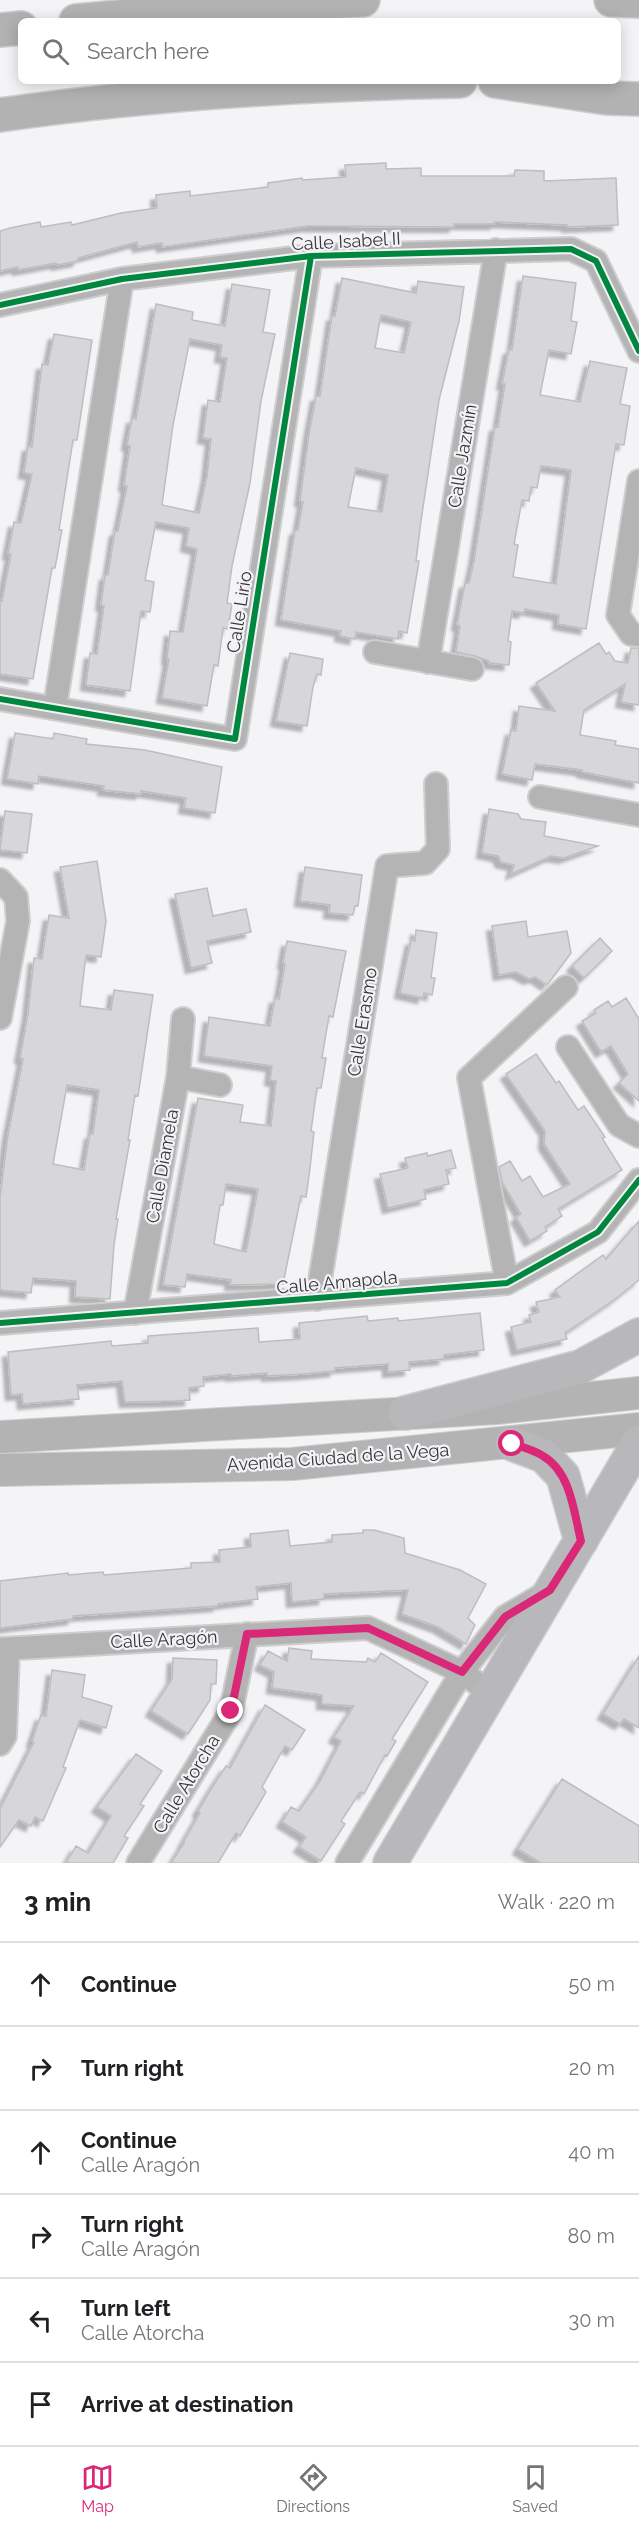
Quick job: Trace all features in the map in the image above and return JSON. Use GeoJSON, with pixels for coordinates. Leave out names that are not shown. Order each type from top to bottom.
{"type":"FeatureCollection","features":[{"type":"Feature","properties":{"kind":"highway"},"geometry":{"type":"LineString","coordinates":[[107,18],[211,8],[363,0]]}},
{"type":"Feature","properties":{"kind":"highway"},"geometry":{"type":"LineString","coordinates":[[611,0],[639,1]]}},
{"type":"Feature","properties":{"kind":"highway"},"geometry":{"type":"LineString","coordinates":[[0,30],[18,28]]}},
{"type":"Feature","properties":{"kind":"highway"},"geometry":{"type":"LineString","coordinates":[[0,115],[75,104],[237,89],[376,84]]}},
{"type":"Feature","properties":{"kind":"highway"},"geometry":{"type":"LineString","coordinates":[[515,84],[607,98],[639,99]]}},
{"type":"Feature","properties":{"kind":"highway"},"geometry":{"type":"LineString","coordinates":[[621,84],[639,84]]}},
{"type":"Feature","properties":{"kind":"main road"},"geometry":{"type":"LineString","coordinates":[[405,1413],[580,1367],[639,1335]]}},
{"type":"Feature","properties":{"kind":"main road"},"geometry":{"type":"LineString","coordinates":[[390,1863],[639,1442]]}},
{"type":"Feature","properties":{"kind":"main road"},"geometry":{"type":"LineString","coordinates":[[512,1444],[544,1456],[563,1476],[581,1541]]}},
{"type":"Feature","properties":{"kind":"street","name":"Calle Isabel II"},"geometry":{"type":"LineString","coordinates":[[0,305],[122,279],[311,256],[571,249],[596,261],[639,351]]}},
{"type":"Feature","properties":{"kind":"street","name":"Calle Jazmín"},"geometry":{"type":"LineString","coordinates":[[428,662],[495,250]]}},
{"type":"Feature","properties":{"kind":"street","name":"Calle Lirio"},"geometry":{"type":"LineString","coordinates":[[0,699],[234,739],[311,256]]}},
{"type":"Feature","properties":{"kind":"street"},"geometry":{"type":"LineString","coordinates":[[55,707],[122,279]]}},
{"type":"Feature","properties":{"kind":"street"},"geometry":{"type":"LineString","coordinates":[[639,481],[618,615],[631,634],[639,635]]}},
{"type":"Feature","properties":{"kind":"street"},"geometry":{"type":"LineString","coordinates":[[375,652],[472,669]]}},
{"type":"Feature","properties":{"kind":"street","name":"Calle Erasmo"},"geometry":{"type":"LineString","coordinates":[[317,1299],[387,866],[425,863],[438,849],[436,784]]}},
{"type":"Feature","properties":{"kind":"street"},"geometry":{"type":"LineString","coordinates":[[540,797],[639,815]]}},
{"type":"Feature","properties":{"kind":"street"},"geometry":{"type":"LineString","coordinates":[[0,880],[16,897],[18,921],[0,1018]]}},
{"type":"Feature","properties":{"kind":"street"},"geometry":{"type":"LineString","coordinates":[[507,1283],[469,1078],[566,987]]}},
{"type":"Feature","properties":{"kind":"street","name":"Calle Diamela"},"geometry":{"type":"LineString","coordinates":[[135,1313],[178,1077],[183,1019]]}},
{"type":"Feature","properties":{"kind":"street"},"geometry":{"type":"LineString","coordinates":[[568,1047],[619,1125],[639,1136]]}},
{"type":"Feature","properties":{"kind":"street"},"geometry":{"type":"LineString","coordinates":[[178,1077],[220,1085]]}},
{"type":"Feature","properties":{"kind":"street","name":"Calle Amapola"},"geometry":{"type":"LineString","coordinates":[[0,1323],[507,1283],[598,1232],[639,1180]]}},
{"type":"Feature","properties":{"kind":"street"},"geometry":{"type":"LineString","coordinates":[[0,1437],[497,1408],[639,1394]]}},
{"type":"Feature","properties":{"kind":"street","name":"Avenida Ciudad de la Vega"},"geometry":{"type":"LineString","coordinates":[[0,1470],[292,1464],[512,1444],[639,1429]]}},
{"type":"Feature","properties":{"kind":"street"},"geometry":{"type":"LineString","coordinates":[[347,1863],[462,1672],[505,1617],[550,1590]]}},
{"type":"Feature","properties":{"kind":"street","name":"Calle Aragón"},"geometry":{"type":"LineString","coordinates":[[4,1649],[368,1628],[462,1672],[490,1693]]}},
{"type":"Feature","properties":{"kind":"street","name":"Calle Atorcha"},"geometry":{"type":"LineString","coordinates":[[138,1863],[231,1711],[247,1634]]}},
{"type":"Feature","properties":{"kind":"street"},"geometry":{"type":"LineString","coordinates":[[0,1744],[5,1736],[4,1649]]}},
{"type":"Feature","properties":{"kind":"building"},"geometry":{"type":"Polygon","coordinates":[[[386,163],[386,169],[421,168],[421,176],[514,176],[515,170],[544,171],[544,181],[616,178],[618,225],[568,227],[567,225],[495,222],[495,224],[454,224],[454,227],[308,226],[162,247],[162,243],[138,247],[137,242],[78,258],[78,261],[0,271],[0,231],[10,228],[40,222],[41,227],[71,222],[72,225],[121,213],[157,208],[156,195],[190,191],[190,196],[268,187],[268,183],[302,178],[303,180],[346,177],[345,165],[386,163]]]}},
{"type":"Feature","properties":{"kind":"building"},"geometry":{"type":"Polygon","coordinates":[[[523,276],[576,283],[571,321],[577,322],[571,354],[549,350],[540,395],[580,402],[590,361],[627,368],[620,404],[630,406],[624,445],[616,444],[586,629],[558,624],[559,615],[525,609],[524,613],[512,611],[508,641],[511,642],[509,665],[489,663],[475,656],[456,652],[460,626],[457,625],[465,583],[469,583],[474,561],[495,426],[498,427],[505,384],[502,384],[509,349],[512,350],[523,276]],[[541,466],[537,488],[531,487],[529,501],[522,500],[514,544],[518,545],[513,577],[556,584],[571,470],[541,466]]]}},
{"type":"Feature","properties":{"kind":"building"},"geometry":{"type":"Polygon","coordinates":[[[342,278],[416,293],[418,281],[464,287],[459,321],[439,400],[416,561],[419,561],[407,633],[399,631],[398,639],[356,632],[355,639],[340,636],[341,631],[281,620],[295,530],[298,530],[303,502],[300,501],[309,434],[316,396],[320,396],[332,316],[335,316],[342,278]],[[381,315],[375,348],[404,353],[411,322],[381,315]],[[356,468],[348,507],[382,512],[388,475],[356,468]]]}},
{"type":"Feature","properties":{"kind":"building"},"geometry":{"type":"Polygon","coordinates":[[[232,284],[270,290],[263,332],[275,334],[261,401],[250,483],[232,566],[227,603],[232,604],[228,629],[223,628],[218,666],[214,665],[207,706],[162,698],[169,659],[167,659],[170,631],[183,632],[197,549],[186,546],[189,528],[156,522],[145,580],[154,582],[150,612],[141,611],[130,691],[86,685],[90,653],[97,654],[104,606],[101,605],[105,575],[108,575],[115,531],[118,531],[127,486],[124,486],[130,446],[127,445],[132,418],[136,419],[156,304],[193,312],[192,320],[225,326],[232,284]],[[190,339],[173,425],[162,505],[199,513],[207,476],[211,439],[203,438],[208,400],[220,402],[227,358],[220,357],[222,345],[190,339]]]}},
{"type":"Feature","properties":{"kind":"building"},"geometry":{"type":"Polygon","coordinates":[[[54,334],[92,340],[77,440],[73,440],[59,530],[62,530],[55,568],[52,568],[33,679],[0,674],[0,600],[2,601],[11,554],[8,554],[14,522],[21,523],[32,474],[24,473],[28,446],[32,447],[42,364],[48,365],[54,334]]]}},
{"type":"Feature","properties":{"kind":"building"},"geometry":{"type":"Polygon","coordinates":[[[599,643],[606,654],[609,652],[615,661],[628,663],[631,648],[639,648],[639,705],[621,702],[625,684],[584,710],[580,735],[616,741],[615,745],[639,749],[639,783],[582,772],[582,770],[535,764],[532,780],[502,774],[511,730],[516,731],[519,706],[555,711],[536,683],[599,643]]]}},
{"type":"Feature","properties":{"kind":"building"},"geometry":{"type":"Polygon","coordinates":[[[290,653],[323,659],[321,675],[317,674],[313,687],[307,726],[276,721],[290,653]]]}},
{"type":"Feature","properties":{"kind":"building"},"geometry":{"type":"Polygon","coordinates":[[[15,733],[53,739],[54,733],[87,739],[86,744],[145,750],[222,767],[215,813],[184,808],[186,798],[141,791],[141,794],[103,790],[104,786],[39,776],[38,784],[7,779],[15,733]]]}},
{"type":"Feature","properties":{"kind":"building"},"geometry":{"type":"Polygon","coordinates":[[[489,809],[518,814],[521,819],[546,822],[544,836],[598,846],[564,858],[551,856],[511,874],[514,865],[501,862],[498,856],[482,853],[489,809]]]}},
{"type":"Feature","properties":{"kind":"building"},"geometry":{"type":"Polygon","coordinates":[[[5,811],[32,814],[27,853],[0,850],[5,811]]]}},
{"type":"Feature","properties":{"kind":"building"},"geometry":{"type":"Polygon","coordinates":[[[97,861],[106,921],[101,957],[86,955],[80,1006],[111,1010],[114,990],[153,995],[116,1219],[118,1219],[110,1299],[75,1297],[76,1281],[33,1278],[31,1293],[0,1290],[0,1197],[8,1135],[23,1059],[20,1058],[28,1014],[34,958],[42,959],[49,915],[69,918],[60,867],[97,861]],[[67,1085],[53,1164],[84,1170],[90,1134],[93,1134],[99,1090],[67,1085]]]}},
{"type":"Feature","properties":{"kind":"building"},"geometry":{"type":"Polygon","coordinates":[[[305,867],[362,875],[358,906],[355,906],[353,915],[329,913],[330,905],[300,901],[305,867]]]}},
{"type":"Feature","properties":{"kind":"building"},"geometry":{"type":"Polygon","coordinates":[[[207,888],[213,916],[246,909],[251,932],[207,941],[212,963],[191,968],[175,894],[207,888]]]}},
{"type":"Feature","properties":{"kind":"building"},"geometry":{"type":"Polygon","coordinates":[[[526,921],[528,937],[567,931],[571,953],[547,985],[535,977],[529,979],[516,972],[499,975],[492,926],[526,921]]]}},
{"type":"Feature","properties":{"kind":"building"},"geometry":{"type":"Polygon","coordinates":[[[416,930],[437,933],[431,978],[435,978],[432,995],[424,993],[423,998],[400,993],[411,940],[415,941],[416,930]]]}},
{"type":"Feature","properties":{"kind":"building"},"geometry":{"type":"Polygon","coordinates":[[[600,938],[612,951],[584,978],[572,966],[600,938]]]}},
{"type":"Feature","properties":{"kind":"building"},"geometry":{"type":"Polygon","coordinates":[[[287,941],[346,951],[333,1017],[329,1016],[322,1058],[326,1058],[321,1088],[317,1088],[306,1197],[301,1196],[283,1284],[230,1285],[231,1280],[187,1274],[185,1287],[163,1285],[198,1098],[243,1105],[240,1122],[271,1126],[276,1081],[270,1080],[272,1066],[204,1056],[209,1017],[270,1026],[275,998],[279,999],[285,964],[283,963],[287,941]],[[226,1184],[214,1244],[246,1252],[258,1189],[226,1184]]]}},
{"type":"Feature","properties":{"kind":"building"},"geometry":{"type":"Polygon","coordinates":[[[626,998],[639,1019],[639,1101],[619,1083],[628,1074],[611,1046],[601,1052],[582,1021],[596,1013],[594,1010],[608,1001],[612,1007],[626,998]]]}},
{"type":"Feature","properties":{"kind":"building"},"geometry":{"type":"Polygon","coordinates":[[[536,1054],[556,1083],[559,1081],[578,1110],[584,1106],[605,1137],[602,1138],[622,1170],[558,1209],[562,1216],[545,1227],[547,1231],[530,1241],[516,1217],[521,1214],[502,1182],[499,1167],[510,1161],[522,1181],[530,1176],[543,1197],[570,1184],[544,1144],[545,1131],[506,1074],[536,1054]]]}},
{"type":"Feature","properties":{"kind":"building"},"geometry":{"type":"Polygon","coordinates":[[[451,1150],[456,1168],[446,1170],[449,1184],[424,1190],[426,1199],[388,1208],[380,1174],[408,1168],[405,1158],[427,1153],[428,1156],[451,1150]]]}},
{"type":"Feature","properties":{"kind":"building"},"geometry":{"type":"Polygon","coordinates":[[[639,1221],[639,1280],[565,1333],[567,1339],[517,1350],[511,1327],[531,1322],[529,1315],[539,1312],[536,1302],[560,1297],[555,1290],[603,1255],[606,1259],[639,1221]]]}},
{"type":"Feature","properties":{"kind":"building"},"geometry":{"type":"Polygon","coordinates":[[[480,1313],[484,1350],[444,1355],[444,1359],[409,1362],[410,1370],[388,1372],[388,1364],[335,1368],[335,1371],[303,1374],[267,1376],[267,1373],[231,1376],[231,1374],[203,1377],[204,1386],[189,1388],[190,1400],[175,1401],[125,1402],[122,1381],[77,1385],[79,1399],[23,1404],[22,1394],[11,1395],[8,1352],[111,1341],[112,1346],[148,1343],[148,1336],[258,1328],[259,1342],[300,1339],[299,1323],[367,1316],[368,1321],[398,1318],[398,1321],[480,1313]]]}},
{"type":"Feature","properties":{"kind":"building"},"geometry":{"type":"Polygon","coordinates":[[[288,1530],[290,1546],[332,1542],[332,1535],[363,1533],[363,1530],[374,1530],[404,1538],[405,1553],[460,1570],[486,1584],[468,1618],[475,1625],[466,1644],[438,1627],[402,1614],[408,1590],[324,1594],[324,1599],[292,1602],[291,1583],[256,1587],[258,1599],[218,1604],[218,1606],[73,1616],[73,1619],[0,1628],[0,1581],[68,1573],[68,1575],[103,1572],[104,1575],[191,1568],[191,1563],[220,1562],[219,1550],[251,1547],[250,1534],[288,1530]]]}},
{"type":"Feature","properties":{"kind":"building"},"geometry":{"type":"Polygon","coordinates":[[[289,1648],[312,1651],[311,1659],[366,1662],[368,1658],[375,1662],[381,1653],[428,1682],[392,1739],[396,1741],[387,1756],[385,1755],[364,1794],[360,1792],[341,1821],[345,1824],[321,1861],[299,1847],[306,1837],[282,1822],[291,1807],[299,1811],[320,1781],[341,1741],[334,1737],[354,1706],[322,1704],[322,1695],[272,1688],[274,1672],[260,1665],[268,1651],[287,1661],[289,1648]]]}},
{"type":"Feature","properties":{"kind":"building"},"geometry":{"type":"Polygon","coordinates":[[[639,1656],[639,1728],[624,1719],[620,1724],[603,1714],[639,1656]]]}},
{"type":"Feature","properties":{"kind":"building"},"geometry":{"type":"Polygon","coordinates":[[[173,1658],[217,1660],[216,1684],[211,1684],[210,1700],[188,1734],[151,1711],[172,1679],[173,1658]]]}},
{"type":"Feature","properties":{"kind":"building"},"geometry":{"type":"Polygon","coordinates":[[[52,1670],[85,1675],[82,1697],[112,1706],[106,1728],[80,1720],[63,1767],[66,1768],[43,1821],[35,1817],[31,1826],[19,1820],[0,1847],[0,1809],[34,1742],[32,1741],[41,1715],[46,1716],[52,1670]]]}},
{"type":"Feature","properties":{"kind":"building"},"geometry":{"type":"Polygon","coordinates":[[[265,1705],[305,1730],[292,1750],[285,1746],[262,1787],[266,1792],[240,1836],[236,1833],[218,1863],[171,1863],[200,1813],[198,1811],[226,1766],[230,1768],[265,1705]]]}},
{"type":"Feature","properties":{"kind":"building"},"geometry":{"type":"Polygon","coordinates":[[[136,1754],[162,1771],[140,1804],[144,1806],[124,1836],[128,1838],[113,1863],[66,1863],[76,1846],[88,1853],[111,1816],[97,1807],[136,1754]]]}},
{"type":"Feature","properties":{"kind":"building"},"geometry":{"type":"Polygon","coordinates":[[[562,1779],[639,1826],[639,1863],[541,1863],[518,1849],[562,1779]]]}},
{"type":"Feature","properties":{"kind":"cycle path"},"geometry":{"type":"LineString","coordinates":[[0,305],[122,279],[311,256],[571,249],[596,261],[639,351]]}},
{"type":"Feature","properties":{"kind":"cycle path"},"geometry":{"type":"LineString","coordinates":[[0,699],[235,739],[311,256]]}},
{"type":"Feature","properties":{"kind":"cycle path"},"geometry":{"type":"LineString","coordinates":[[0,1323],[507,1283],[598,1232],[639,1180]]}},
{"type":"Feature","properties":{"kind":"route"},"geometry":{"type":"LineString","coordinates":[[231,1711],[247,1634],[368,1628],[462,1672],[505,1617],[550,1590],[581,1541],[573,1508],[563,1476],[544,1456],[512,1444]]}}]}
